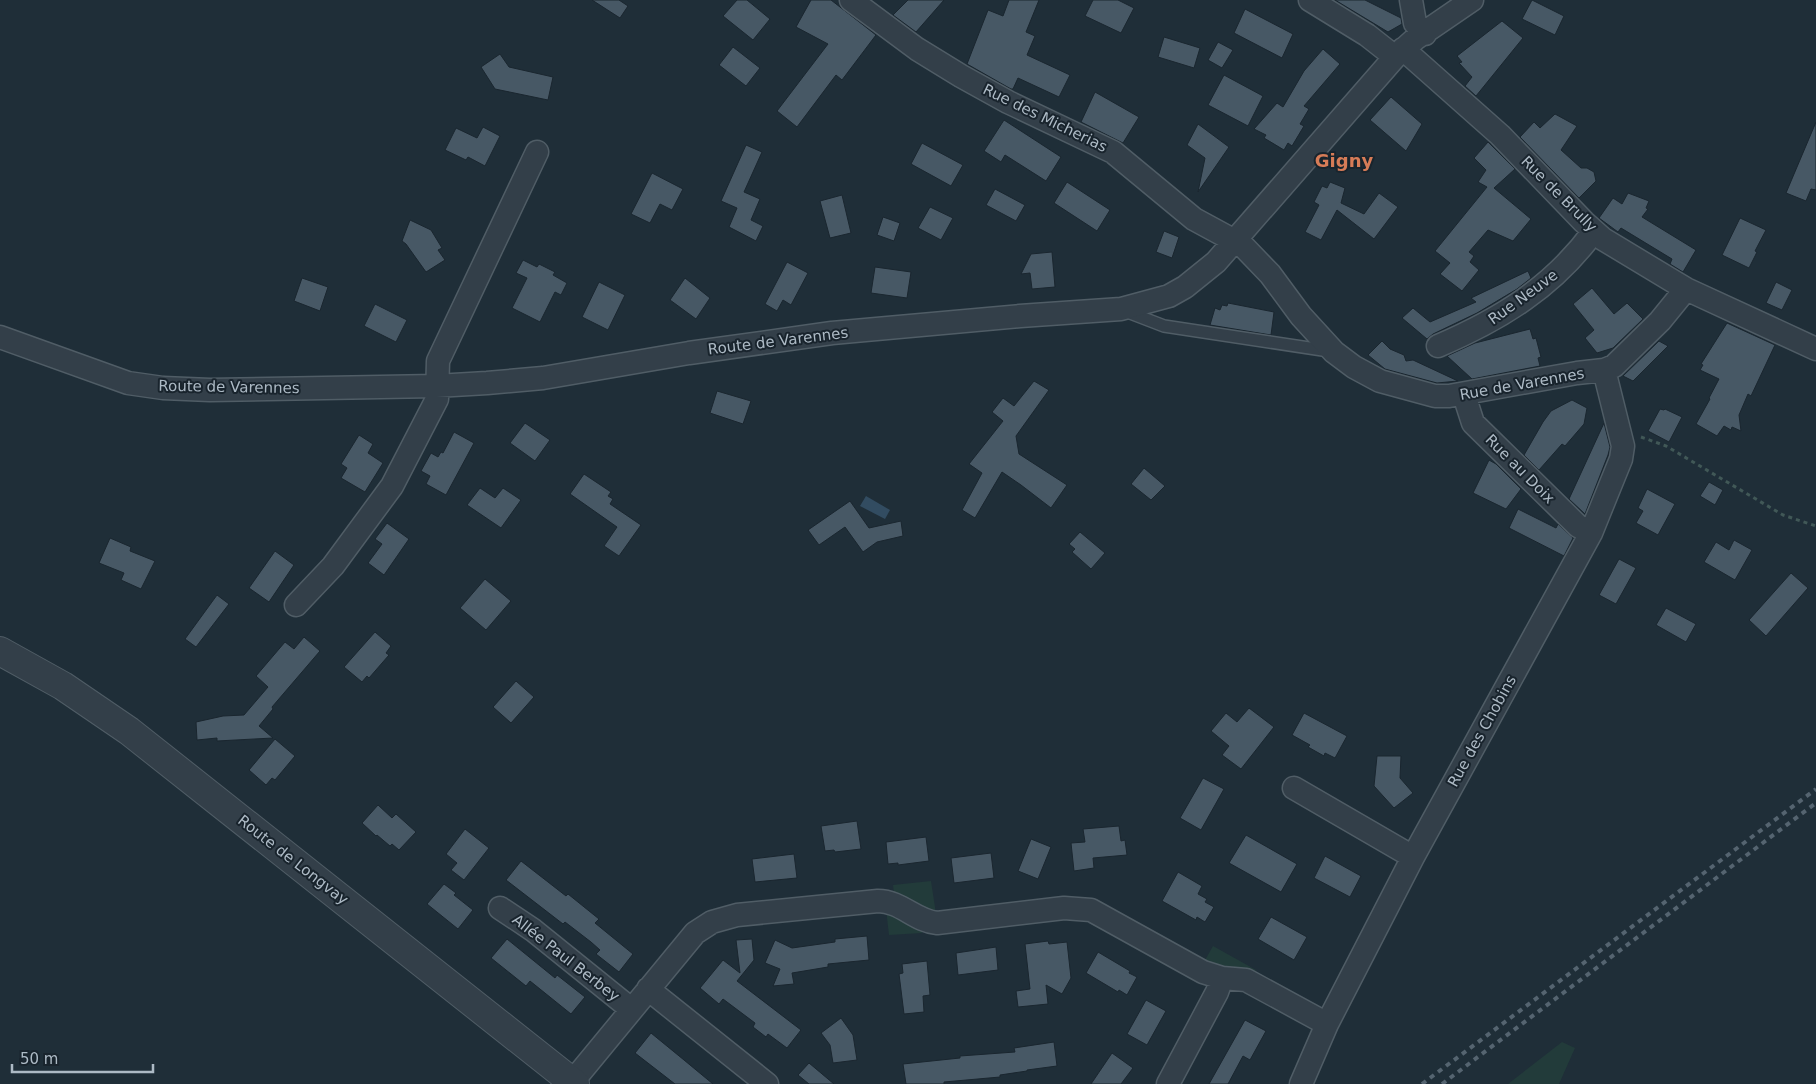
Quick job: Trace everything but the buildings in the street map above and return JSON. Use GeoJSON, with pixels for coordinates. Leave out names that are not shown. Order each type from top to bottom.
{"type":"FeatureCollection","features":[{"type":"Feature","properties":{"kind":"street","name":"Rue des Micherias"},"geometry":{"type":"LineString","coordinates":[[851,0],[917,48],[961,76],[1008,102],[1113,152],[1194,219],[1234,241]]}},
{"type":"Feature","properties":{"kind":"street","name":"Rue de Brully"},"geometry":{"type":"LineString","coordinates":[[1310,0],[1399,53],[1500,135],[1603,239],[1686,289],[1816,349]]}},
{"type":"Feature","properties":{"kind":"street"},"geometry":{"type":"LineString","coordinates":[[1411,0],[1415,23],[1424,34]]}},
{"type":"Feature","properties":{"kind":"street","name":"Route de Varennes"},"geometry":{"type":"LineString","coordinates":[[0,337],[128,383],[163,388],[210,390],[436,386],[543,378],[689,353],[832,334],[1020,316],[1121,310],[1169,296],[1185,287],[1216,262],[1399,53],[1472,0]]}},
{"type":"Feature","properties":{"kind":"street"},"geometry":{"type":"LineString","coordinates":[[296,605],[333,566],[392,486],[437,400],[438,361],[537,152]]}},
{"type":"Feature","properties":{"kind":"street","name":"Rue Neuve"},"geometry":{"type":"LineString","coordinates":[[1438,346],[1475,331],[1506,313],[1536,291],[1580,251],[1594,231]]}},
{"type":"Feature","properties":{"kind":"street","name":"Rue de Varennes"},"geometry":{"type":"LineString","coordinates":[[1234,241],[1242,246],[1270,274],[1301,316],[1334,352],[1354,367],[1380,381],[1435,396],[1464,395],[1577,373],[1604,370],[1614,366],[1660,321],[1686,289]]}},
{"type":"Feature","properties":{"kind":"street","name":"Rue des Chobins"},"geometry":{"type":"LineString","coordinates":[[1301,1084],[1327,1024],[1413,857],[1591,533],[1621,459],[1623,446],[1604,370]]}},
{"type":"Feature","properties":{"kind":"street","name":"Rue au Doix"},"geometry":{"type":"LineString","coordinates":[[1464,395],[1473,423],[1578,526],[1591,533]]}},
{"type":"Feature","properties":{"kind":"street","name":"Route de Longvay"},"geometry":{"type":"LineString","coordinates":[[0,651],[62,686],[129,731],[570,1083]]}},
{"type":"Feature","properties":{"kind":"street"},"geometry":{"type":"LineString","coordinates":[[1294,788],[1413,857]]}},
{"type":"Feature","properties":{"kind":"street"},"geometry":{"type":"LineString","coordinates":[[570,1083],[695,933],[712,922],[737,915],[878,900],[896,904],[920,919],[937,923],[1064,908],[1091,910],[1202,972],[1222,978],[1246,980],[1327,1024]]}},
{"type":"Feature","properties":{"kind":"street","name":"Allée Paul Berbey"},"geometry":{"type":"LineString","coordinates":[[500,908],[533,930],[631,1009]]}},
{"type":"Feature","properties":{"kind":"street"},"geometry":{"type":"LineString","coordinates":[[1168,1084],[1217,992],[1222,978]]}},
{"type":"Feature","properties":{"kind":"street"},"geometry":{"type":"LineString","coordinates":[[648,989],[767,1084]]}},
{"type":"Feature","properties":{"kind":"lane"},"geometry":{"type":"LineString","coordinates":[[1121,310],[1164,326],[1334,352]]}},
{"type":"Feature","properties":{"kind":"path"},"geometry":{"type":"LineString","coordinates":[[1622,438],[1642,437],[1666,446],[1783,515],[1816,526]]}},
{"type":"Feature","properties":{"kind":"green space"},"geometry":{"type":"Polygon","coordinates":[[[931,881],[936,914],[894,893],[893,885],[931,881]]]}},
{"type":"Feature","properties":{"kind":"green space"},"geometry":{"type":"Polygon","coordinates":[[[886,909],[922,928],[922,933],[889,935],[886,909]]]}},
{"type":"Feature","properties":{"kind":"green space"},"geometry":{"type":"Polygon","coordinates":[[[1213,946],[1256,970],[1253,974],[1204,962],[1213,946]]]}},
{"type":"Feature","properties":{"kind":"green space"},"geometry":{"type":"Polygon","coordinates":[[[1562,1042],[1575,1048],[1559,1084],[1508,1084],[1562,1042]]]}},
{"type":"Feature","properties":{"kind":"water"},"geometry":{"type":"Polygon","coordinates":[[[866,496],[890,510],[885,519],[860,506],[866,496]]]}},
{"type":"Feature","properties":{"kind":"railway"},"geometry":{"type":"LineString","coordinates":[[1422,1084],[1816,789]]}},
{"type":"Feature","properties":{"kind":"railway"},"geometry":{"type":"LineString","coordinates":[[1442,1084],[1816,803]]}},
{"type":"Feature","properties":{"kind":"district","name":"Gigny"},"geometry":{"type":"Point","coordinates":[1344,161]}}]}
